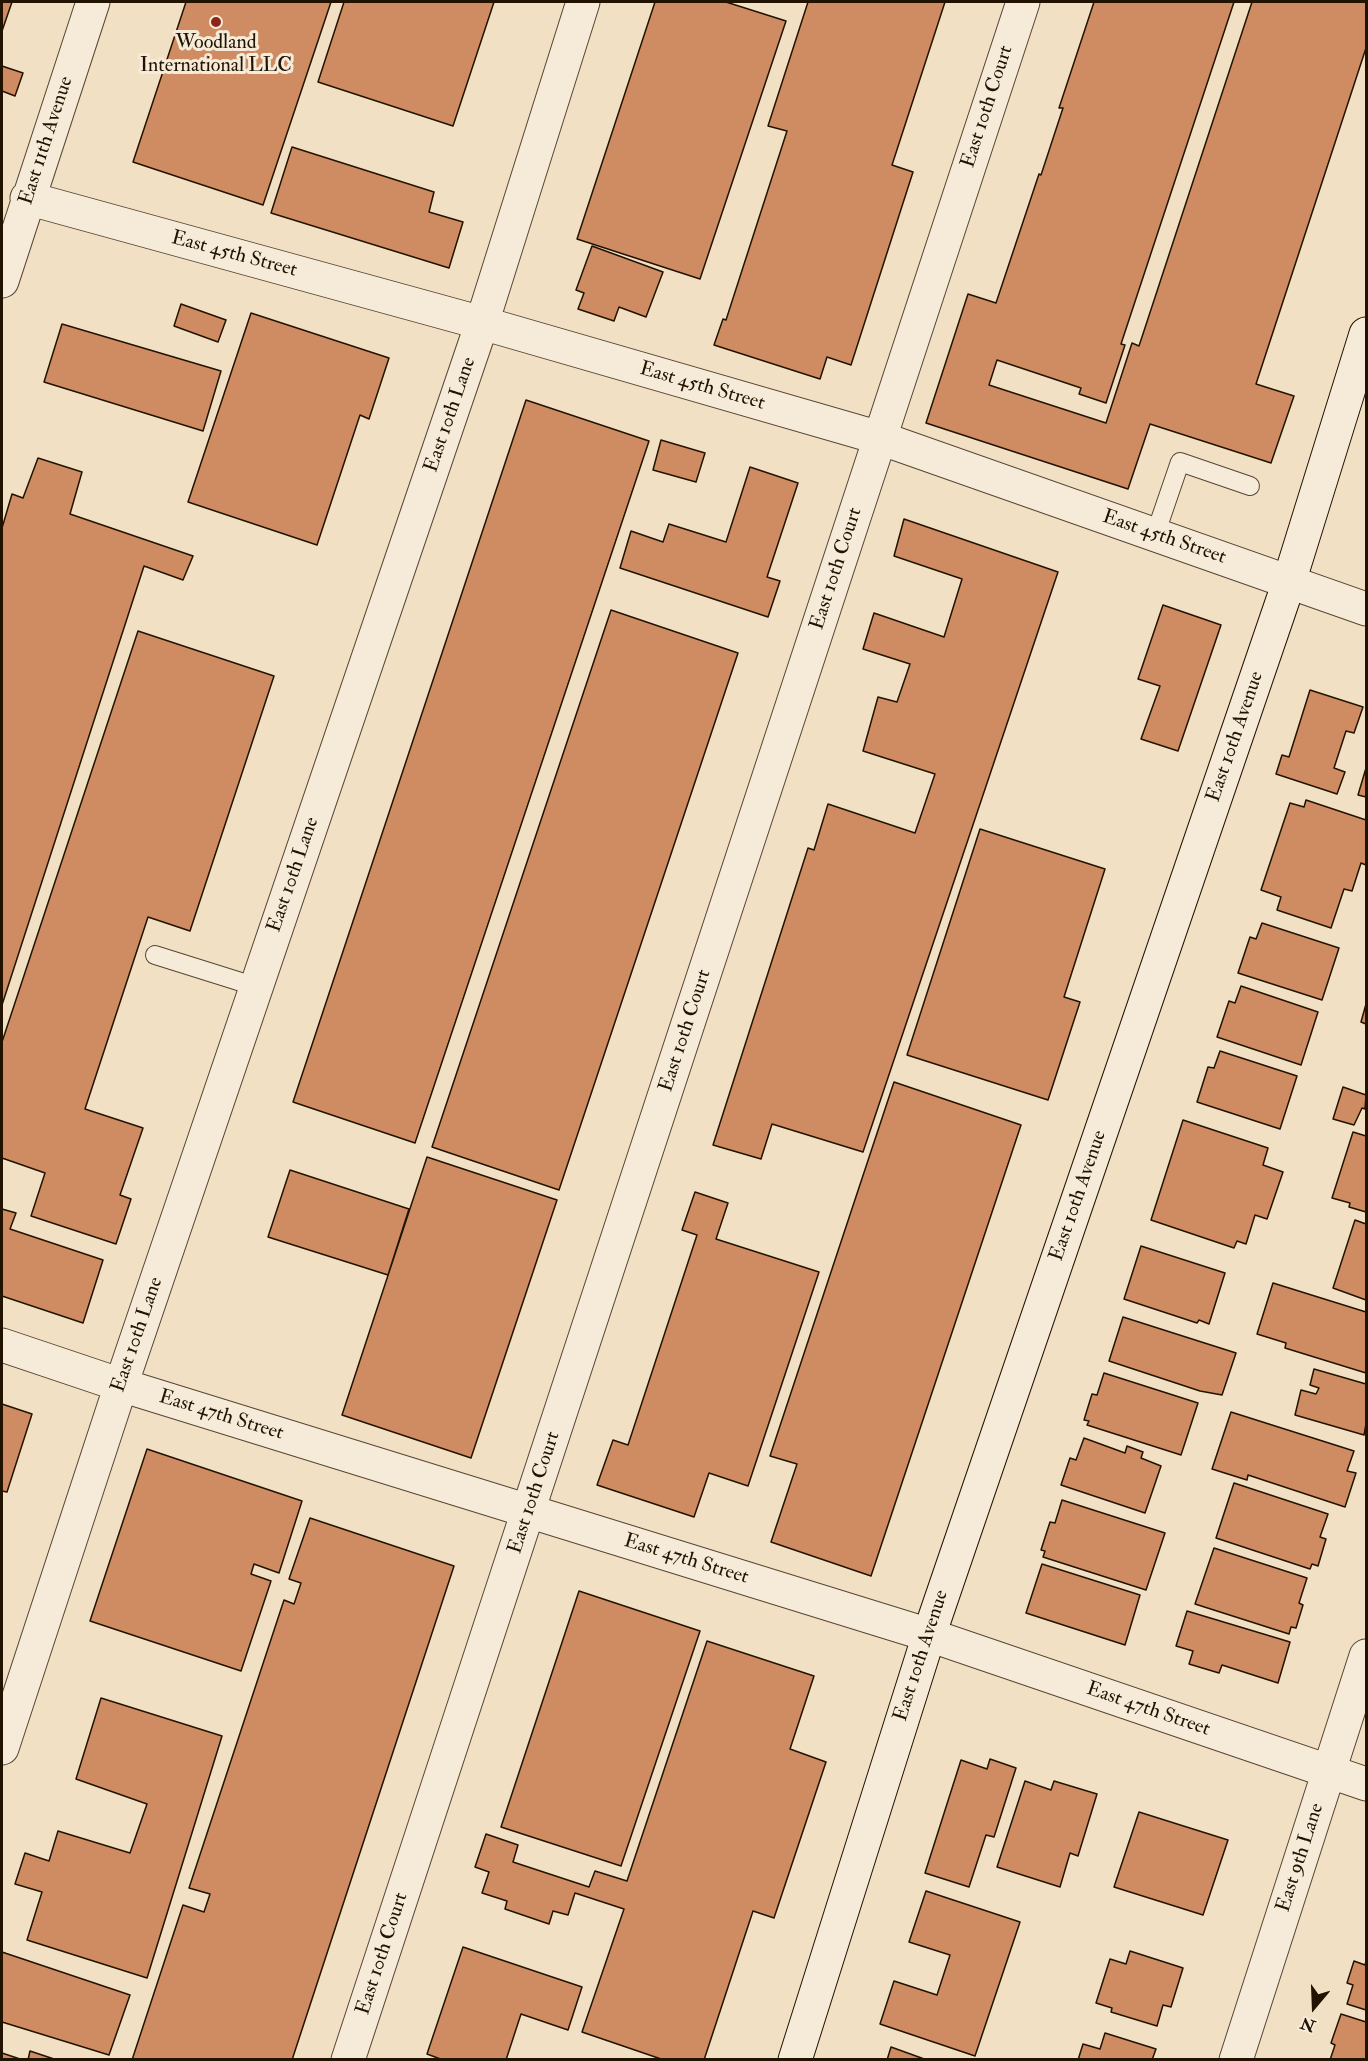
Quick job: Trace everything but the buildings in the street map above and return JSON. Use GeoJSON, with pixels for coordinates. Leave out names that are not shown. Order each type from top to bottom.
{"type":"FeatureCollection","features":[{"type":"Feature","properties":{"kind":"street","name":"East 11th Avenue"},"geometry":{"type":"LineString","coordinates":[[2,281],[27,198],[93,2]]}},
{"type":"Feature","properties":{"kind":"street","name":"East 10th Lane"},"geometry":{"type":"LineString","coordinates":[[2,1748],[121,1385],[482,323],[583,2]]}},
{"type":"Feature","properties":{"kind":"street","name":"East 10th Court"},"geometry":{"type":"LineString","coordinates":[[348,2060],[1023,2]]}},
{"type":"Feature","properties":{"kind":"street","name":"East 45th Street"},"geometry":{"type":"LineString","coordinates":[[27,198],[482,323],[880,438],[1366,609]]}},
{"type":"Feature","properties":{"kind":"street","name":"East 10th Avenue"},"geometry":{"type":"LineString","coordinates":[[795,2060],[928,1635],[1289,582],[1366,334]]}},
{"type":"Feature","properties":{"kind":"street","name":"East 47th Street"},"geometry":{"type":"LineString","coordinates":[[2,1345],[121,1385],[928,1635],[1366,1784]]}},
{"type":"Feature","properties":{"kind":"street","name":"East 9th Lane"},"geometry":{"type":"LineString","coordinates":[[1236,2060],[1366,1656]]}},
{"type":"Feature","properties":{"kind":"lane"},"geometry":{"type":"LineString","coordinates":[[1155,535],[1180,462],[1250,486]]}},
{"type":"Feature","properties":{"kind":"lane"},"geometry":{"type":"LineString","coordinates":[[155,956],[257,987]]}},
{"type":"Feature","properties":{"kind":"place","name":"Woodland International LLC"},"geometry":{"type":"Point","coordinates":[216,22]}}]}
